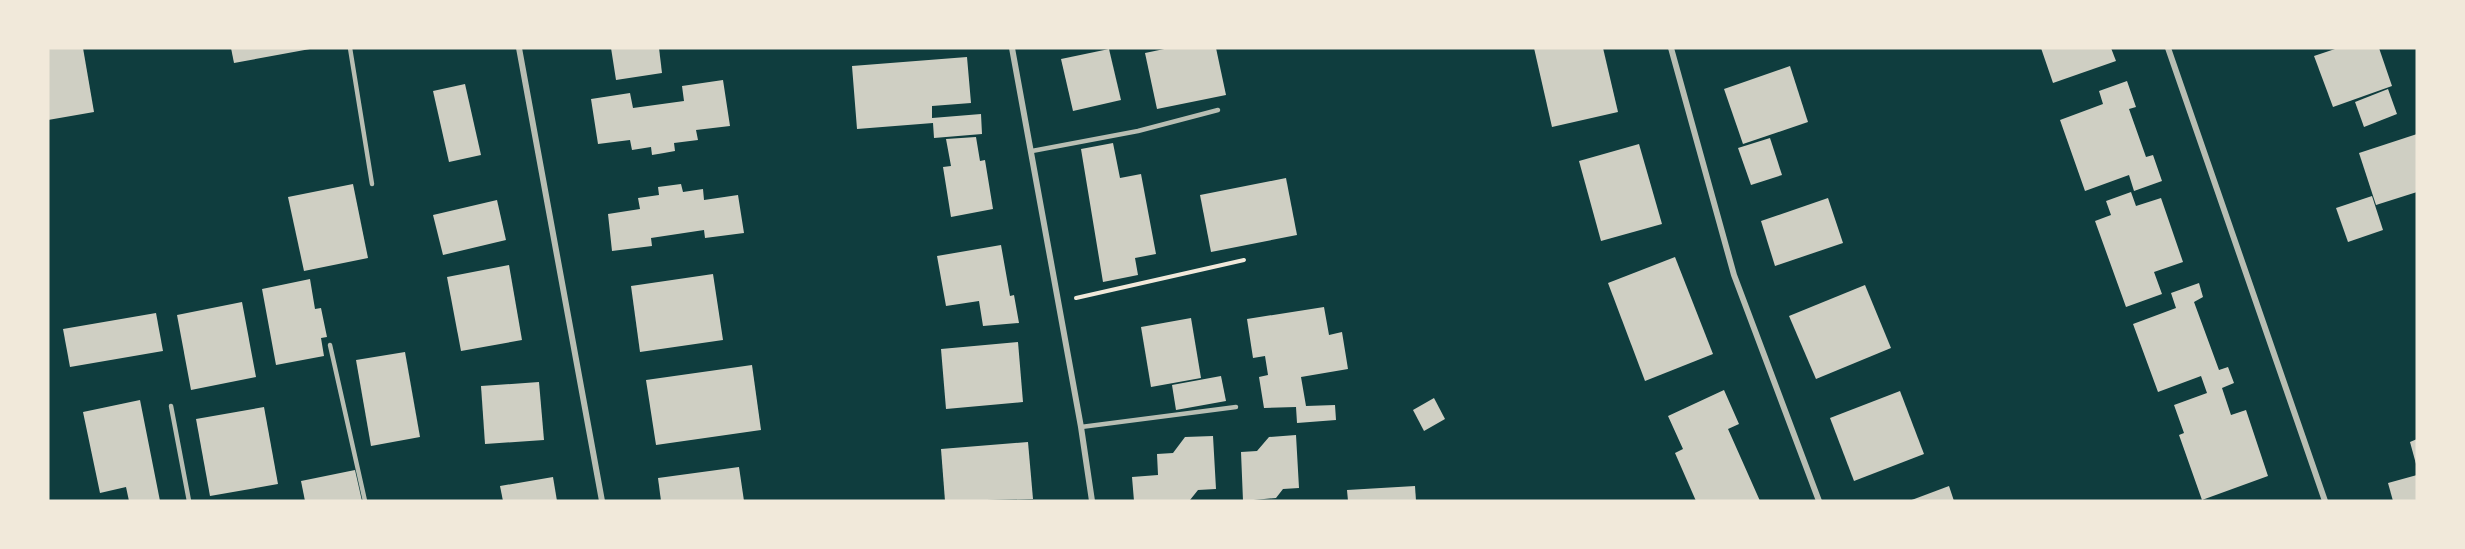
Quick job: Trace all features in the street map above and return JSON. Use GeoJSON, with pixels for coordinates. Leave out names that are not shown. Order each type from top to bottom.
{"type":"FeatureCollection","features":[{"type":"Feature","properties":{"kind":"street"},"geometry":{"type":"LineString","coordinates":[[519,48],[602,501]]}},
{"type":"Feature","properties":{"kind":"street"},"geometry":{"type":"LineString","coordinates":[[1012,48],[1081,427],[1092,501]]}},
{"type":"Feature","properties":{"kind":"street"},"geometry":{"type":"LineString","coordinates":[[1671,48],[1734,275],[1819,501]]}},
{"type":"Feature","properties":{"kind":"street"},"geometry":{"type":"LineString","coordinates":[[2168,48],[2325,501]]}},
{"type":"Feature","properties":{"kind":"lane"},"geometry":{"type":"LineString","coordinates":[[350,48],[372,184]]}},
{"type":"Feature","properties":{"kind":"lane"},"geometry":{"type":"LineString","coordinates":[[1032,151],[1138,131],[1218,110]]}},
{"type":"Feature","properties":{"kind":"lane"},"geometry":{"type":"LineString","coordinates":[[330,345],[365,501]]}},
{"type":"Feature","properties":{"kind":"lane"},"geometry":{"type":"LineString","coordinates":[[171,406],[189,501]]}},
{"type":"Feature","properties":{"kind":"lane"},"geometry":{"type":"LineString","coordinates":[[1081,427],[1236,407]]}},
{"type":"Feature","properties":{"kind":"path"},"geometry":{"type":"LineString","coordinates":[[1058,302],[1244,260]]}},
{"type":"Feature","properties":{"kind":"building"},"geometry":{"type":"Polygon","coordinates":[[[48,48],[83,48],[94,112],[48,120],[48,48]]]}},
{"type":"Feature","properties":{"kind":"building"},"geometry":{"type":"Polygon","coordinates":[[[231,48],[310,48],[310,49],[234,63],[231,48]]]}},
{"type":"Feature","properties":{"kind":"building"},"geometry":{"type":"Polygon","coordinates":[[[611,48],[659,48],[662,73],[616,80],[611,48]]]}},
{"type":"Feature","properties":{"kind":"building"},"geometry":{"type":"Polygon","coordinates":[[[1169,48],[1216,48],[1226,95],[1157,109],[1145,53],[1169,48]]]}},
{"type":"Feature","properties":{"kind":"building"},"geometry":{"type":"Polygon","coordinates":[[[1534,48],[1603,48],[1618,112],[1552,127],[1534,48]]]}},
{"type":"Feature","properties":{"kind":"building"},"geometry":{"type":"Polygon","coordinates":[[[2041,48],[2111,48],[2116,61],[2053,83],[2041,48]]]}},
{"type":"Feature","properties":{"kind":"building"},"geometry":{"type":"Polygon","coordinates":[[[2338,48],[2379,48],[2392,86],[2333,107],[2314,56],[2338,48]]]}},
{"type":"Feature","properties":{"kind":"building"},"geometry":{"type":"Polygon","coordinates":[[[1109,49],[1121,100],[1073,111],[1061,59],[1109,49]]]}},
{"type":"Feature","properties":{"kind":"building"},"geometry":{"type":"Polygon","coordinates":[[[967,57],[971,103],[932,106],[932,118],[981,114],[982,134],[934,138],[933,123],[857,129],[852,66],[967,57]]]}},
{"type":"Feature","properties":{"kind":"building"},"geometry":{"type":"Polygon","coordinates":[[[1790,66],[1808,122],[1743,144],[1724,89],[1790,66]]]}},
{"type":"Feature","properties":{"kind":"building"},"geometry":{"type":"Polygon","coordinates":[[[723,80],[730,126],[696,130],[698,140],[674,143],[675,151],[652,155],[651,147],[632,150],[630,140],[598,144],[591,99],[630,93],[633,108],[684,101],[682,86],[723,80]]]}},
{"type":"Feature","properties":{"kind":"building"},"geometry":{"type":"Polygon","coordinates":[[[2127,81],[2136,107],[2129,109],[2146,157],[2153,155],[2162,181],[2134,191],[2129,175],[2085,191],[2060,120],[2103,104],[2099,91],[2127,81]]]}},
{"type":"Feature","properties":{"kind":"building"},"geometry":{"type":"Polygon","coordinates":[[[465,84],[481,155],[449,162],[433,91],[465,84]]]}},
{"type":"Feature","properties":{"kind":"building"},"geometry":{"type":"Polygon","coordinates":[[[2388,89],[2397,114],[2364,127],[2355,102],[2388,89]]]}},
{"type":"Feature","properties":{"kind":"building"},"geometry":{"type":"Polygon","coordinates":[[[2417,134],[2417,192],[2376,205],[2359,153],[2417,134]]]}},
{"type":"Feature","properties":{"kind":"building"},"geometry":{"type":"Polygon","coordinates":[[[976,137],[980,161],[985,160],[993,209],[951,217],[943,167],[951,166],[946,139],[976,137]]]}},
{"type":"Feature","properties":{"kind":"building"},"geometry":{"type":"Polygon","coordinates":[[[1770,138],[1782,175],[1751,185],[1738,148],[1770,138]]]}},
{"type":"Feature","properties":{"kind":"building"},"geometry":{"type":"Polygon","coordinates":[[[1113,143],[1120,178],[1141,174],[1156,254],[1135,258],[1138,275],[1103,282],[1081,149],[1113,143]]]}},
{"type":"Feature","properties":{"kind":"building"},"geometry":{"type":"Polygon","coordinates":[[[1639,144],[1662,224],[1601,241],[1579,161],[1639,144]]]}},
{"type":"Feature","properties":{"kind":"building"},"geometry":{"type":"Polygon","coordinates":[[[1286,178],[1297,235],[1211,252],[1200,195],[1286,178]]]}},
{"type":"Feature","properties":{"kind":"building"},"geometry":{"type":"Polygon","coordinates":[[[353,184],[368,258],[304,271],[288,197],[353,184]]]}},
{"type":"Feature","properties":{"kind":"building"},"geometry":{"type":"Polygon","coordinates":[[[681,184],[683,192],[703,189],[704,200],[738,195],[744,233],[705,238],[704,230],[651,238],[652,246],[612,251],[608,214],[640,209],[638,198],[659,195],[658,187],[681,184]]]}},
{"type":"Feature","properties":{"kind":"building"},"geometry":{"type":"Polygon","coordinates":[[[2131,192],[2136,206],[2161,198],[2183,262],[2154,272],[2162,294],[2126,307],[2095,221],[2111,215],[2106,201],[2131,192]]]}},
{"type":"Feature","properties":{"kind":"building"},"geometry":{"type":"Polygon","coordinates":[[[2372,196],[2383,230],[2348,242],[2336,208],[2372,196]]]}},
{"type":"Feature","properties":{"kind":"building"},"geometry":{"type":"Polygon","coordinates":[[[1828,198],[1843,243],[1775,266],[1761,221],[1828,198]]]}},
{"type":"Feature","properties":{"kind":"building"},"geometry":{"type":"Polygon","coordinates":[[[497,200],[506,240],[443,255],[433,215],[497,200]]]}},
{"type":"Feature","properties":{"kind":"building"},"geometry":{"type":"Polygon","coordinates":[[[1001,245],[1010,296],[1014,295],[1019,323],[983,326],[979,301],[946,306],[937,256],[1001,245]]]}},
{"type":"Feature","properties":{"kind":"building"},"geometry":{"type":"Polygon","coordinates":[[[1675,257],[1713,354],[1645,381],[1608,283],[1675,257]]]}},
{"type":"Feature","properties":{"kind":"building"},"geometry":{"type":"Polygon","coordinates":[[[509,265],[522,340],[461,351],[447,277],[509,265]]]}},
{"type":"Feature","properties":{"kind":"building"},"geometry":{"type":"Polygon","coordinates":[[[713,274],[723,340],[640,352],[631,286],[713,274]]]}},
{"type":"Feature","properties":{"kind":"building"},"geometry":{"type":"Polygon","coordinates":[[[310,279],[315,309],[321,308],[327,337],[321,338],[324,356],[276,365],[262,289],[310,279]]]}},
{"type":"Feature","properties":{"kind":"building"},"geometry":{"type":"Polygon","coordinates":[[[2199,283],[2203,297],[2194,302],[2219,370],[2228,367],[2234,383],[2222,388],[2231,415],[2246,410],[2268,476],[2202,500],[2179,435],[2184,433],[2174,405],[2207,393],[2201,376],[2158,392],[2133,324],[2176,308],[2171,293],[2199,283]]]}},
{"type":"Feature","properties":{"kind":"building"},"geometry":{"type":"Polygon","coordinates":[[[1865,285],[1891,348],[1816,379],[1789,316],[1865,285]]]}},
{"type":"Feature","properties":{"kind":"building"},"geometry":{"type":"Polygon","coordinates":[[[242,302],[256,377],[191,390],[177,315],[242,302]]]}},
{"type":"Feature","properties":{"kind":"building"},"geometry":{"type":"Polygon","coordinates":[[[1324,307],[1329,335],[1342,332],[1348,369],[1301,377],[1306,406],[1335,405],[1336,420],[1297,423],[1296,407],[1264,408],[1259,377],[1268,375],[1265,356],[1253,358],[1247,319],[1324,307]]]}},
{"type":"Feature","properties":{"kind":"building"},"geometry":{"type":"Polygon","coordinates":[[[156,313],[163,351],[70,367],[63,329],[156,313]]]}},
{"type":"Feature","properties":{"kind":"building"},"geometry":{"type":"Polygon","coordinates":[[[1191,318],[1201,378],[1151,387],[1141,327],[1191,318]]]}},
{"type":"Feature","properties":{"kind":"building"},"geometry":{"type":"Polygon","coordinates":[[[1018,342],[1023,402],[946,409],[941,349],[1018,342]]]}},
{"type":"Feature","properties":{"kind":"building"},"geometry":{"type":"Polygon","coordinates":[[[405,352],[420,437],[371,446],[356,360],[405,352]]]}},
{"type":"Feature","properties":{"kind":"building"},"geometry":{"type":"Polygon","coordinates":[[[752,365],[761,430],[656,445],[646,380],[752,365]]]}},
{"type":"Feature","properties":{"kind":"building"},"geometry":{"type":"Polygon","coordinates":[[[1221,376],[1226,401],[1176,410],[1172,385],[1221,376]]]}},
{"type":"Feature","properties":{"kind":"building"},"geometry":{"type":"Polygon","coordinates":[[[539,382],[544,440],[485,444],[481,386],[539,382]]]}},
{"type":"Feature","properties":{"kind":"building"},"geometry":{"type":"Polygon","coordinates":[[[1724,390],[1739,424],[1728,429],[1760,501],[1696,501],[1675,453],[1683,449],[1668,416],[1724,390]]]}},
{"type":"Feature","properties":{"kind":"building"},"geometry":{"type":"Polygon","coordinates":[[[1900,391],[1924,454],[1854,481],[1830,418],[1900,391]]]}},
{"type":"Feature","properties":{"kind":"building"},"geometry":{"type":"Polygon","coordinates":[[[1434,398],[1445,419],[1424,431],[1413,410],[1434,398]]]}},
{"type":"Feature","properties":{"kind":"building"},"geometry":{"type":"Polygon","coordinates":[[[140,400],[160,501],[129,501],[126,487],[100,493],[83,412],[140,400]]]}},
{"type":"Feature","properties":{"kind":"building"},"geometry":{"type":"Polygon","coordinates":[[[264,407],[278,484],[210,496],[196,419],[264,407]]]}},
{"type":"Feature","properties":{"kind":"building"},"geometry":{"type":"Polygon","coordinates":[[[1296,435],[1299,488],[1283,489],[1276,498],[1243,501],[1241,452],[1257,451],[1269,437],[1296,435]]]}},
{"type":"Feature","properties":{"kind":"building"},"geometry":{"type":"Polygon","coordinates":[[[1213,436],[1216,489],[1198,490],[1190,500],[1134,501],[1132,477],[1158,475],[1157,454],[1173,453],[1185,437],[1213,436]]]}},
{"type":"Feature","properties":{"kind":"building"},"geometry":{"type":"Polygon","coordinates":[[[2417,439],[2417,464],[2416,464],[2410,442],[2417,439]]]}},
{"type":"Feature","properties":{"kind":"building"},"geometry":{"type":"Polygon","coordinates":[[[1028,442],[1033,499],[945,501],[941,449],[1028,442]]]}},
{"type":"Feature","properties":{"kind":"building"},"geometry":{"type":"Polygon","coordinates":[[[739,467],[744,501],[661,501],[658,478],[739,467]]]}},
{"type":"Feature","properties":{"kind":"building"},"geometry":{"type":"Polygon","coordinates":[[[355,470],[362,501],[305,501],[301,481],[355,470]]]}},
{"type":"Feature","properties":{"kind":"building"},"geometry":{"type":"Polygon","coordinates":[[[2417,475],[2417,501],[2393,501],[2388,483],[2417,475]]]}},
{"type":"Feature","properties":{"kind":"building"},"geometry":{"type":"Polygon","coordinates":[[[553,477],[557,501],[503,501],[500,486],[553,477]]]}},
{"type":"Feature","properties":{"kind":"building"},"geometry":{"type":"Polygon","coordinates":[[[1415,486],[1416,501],[1348,501],[1347,490],[1415,486]]]}},
{"type":"Feature","properties":{"kind":"building"},"geometry":{"type":"Polygon","coordinates":[[[1949,486],[1954,501],[1909,501],[1949,486]]]}}]}
